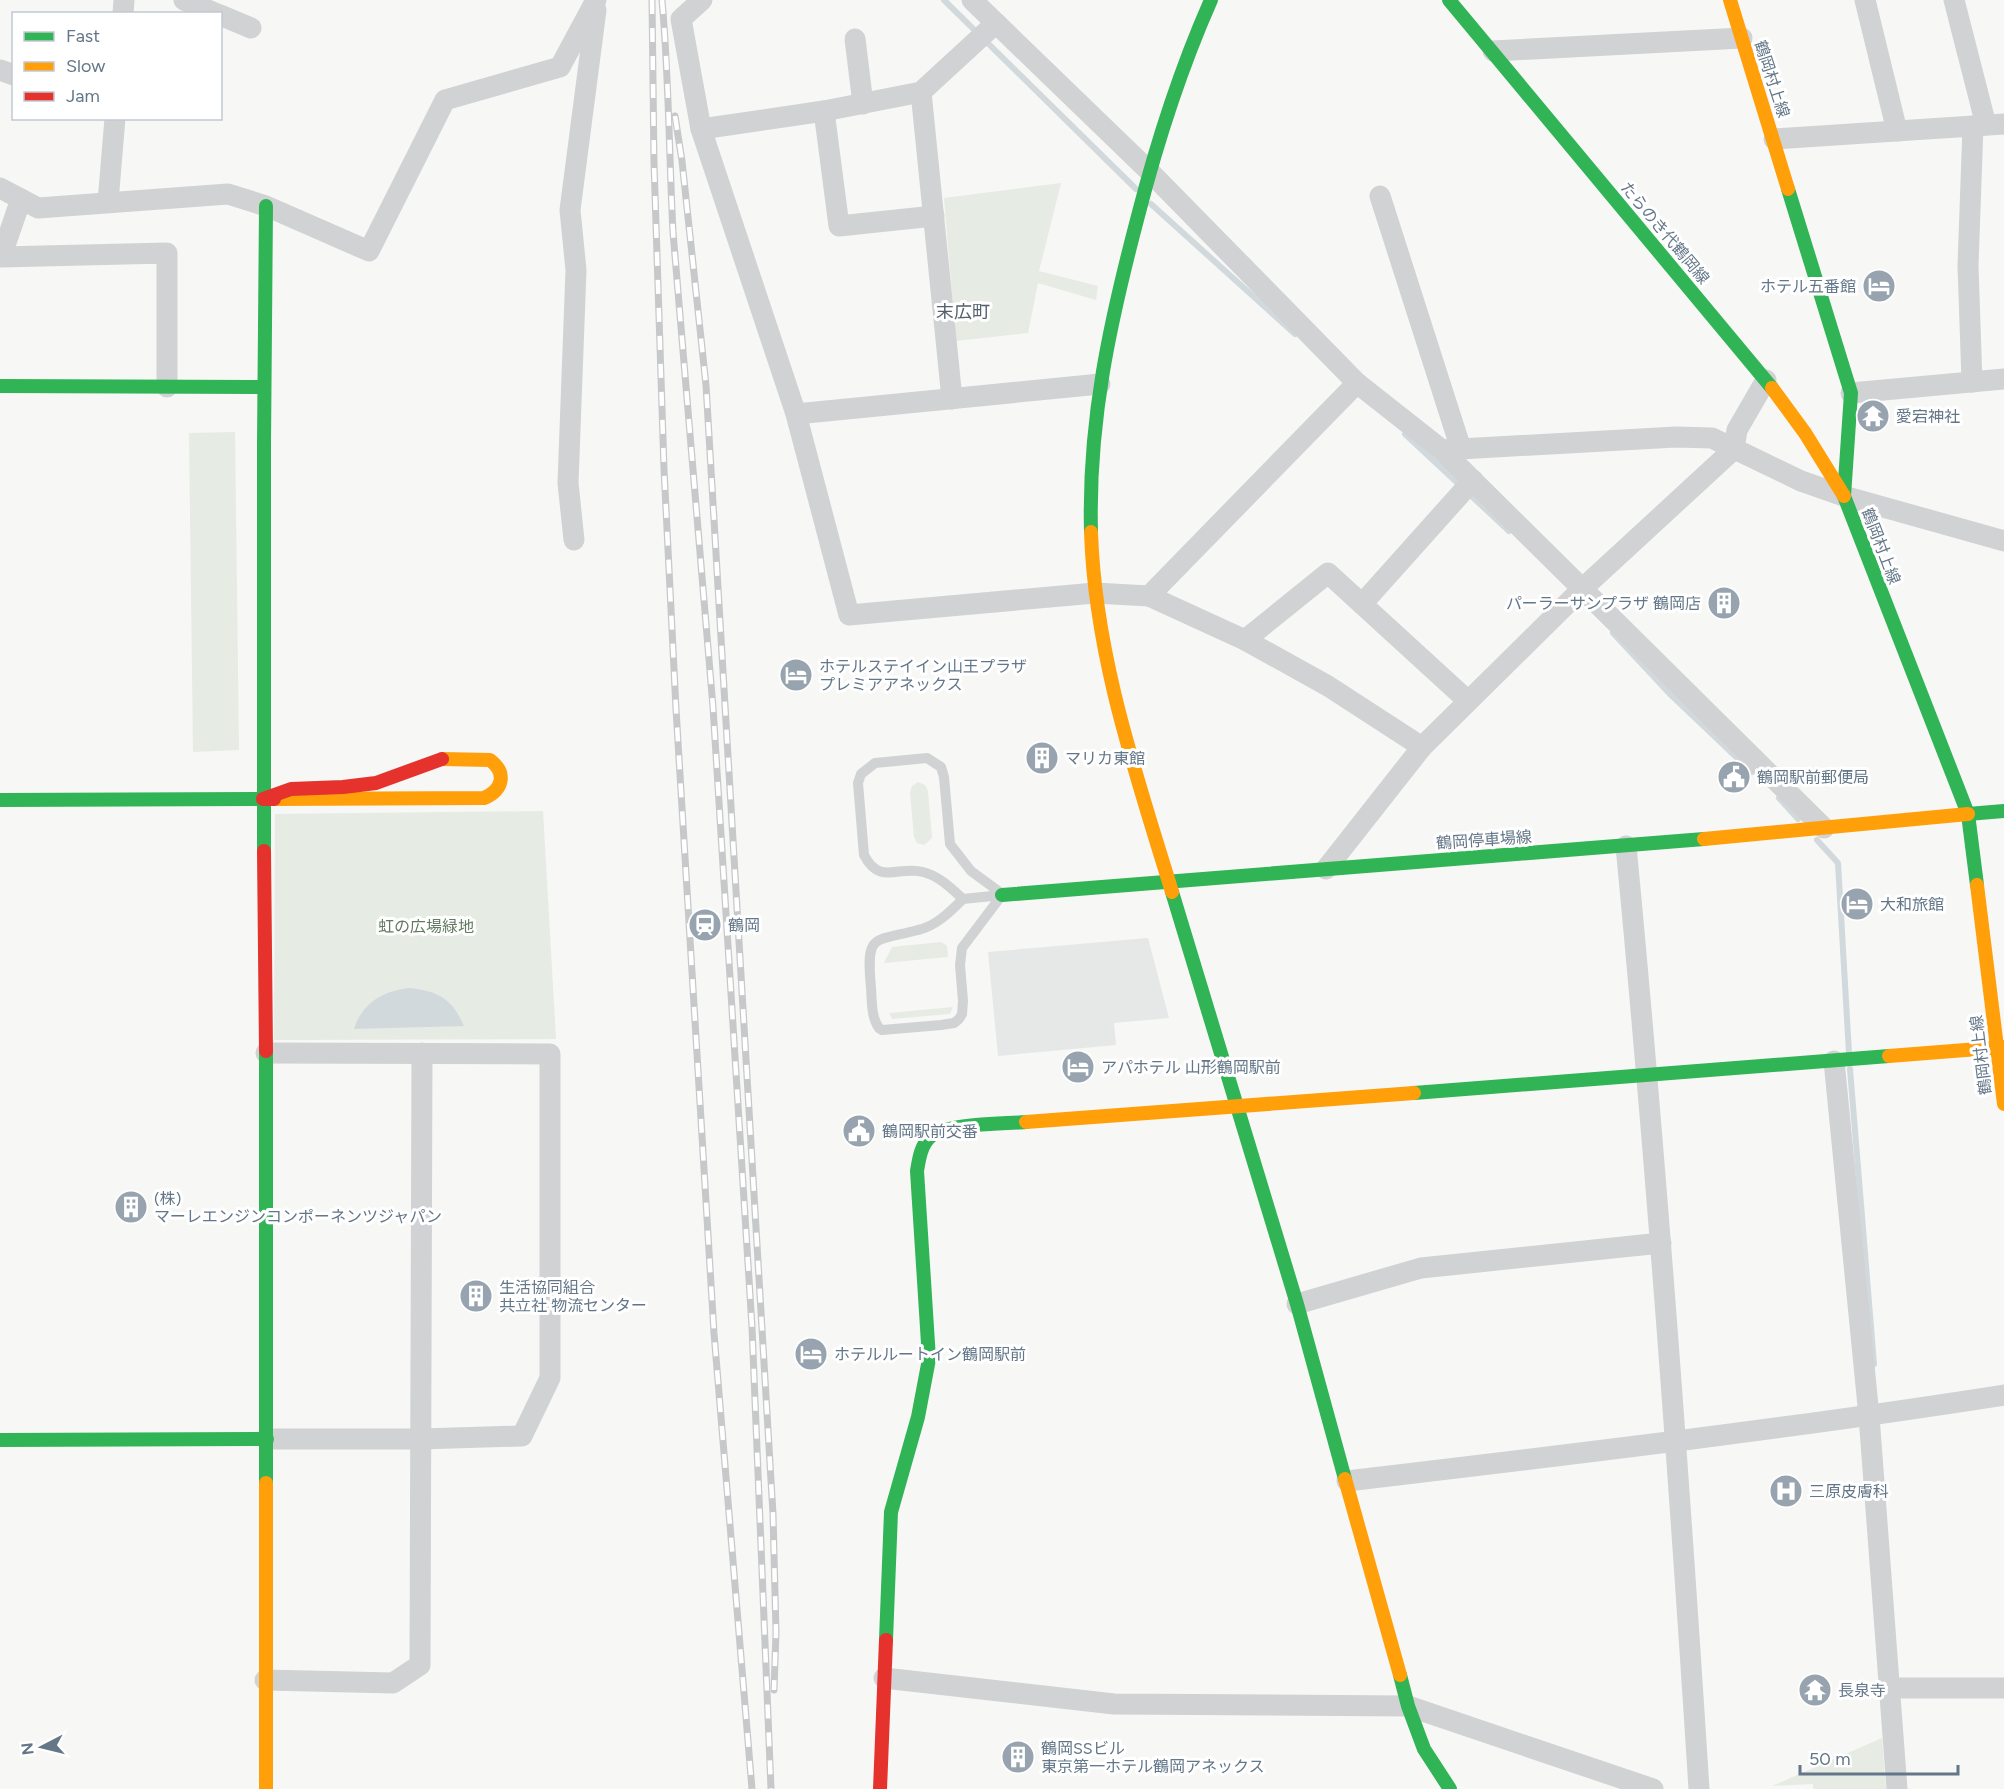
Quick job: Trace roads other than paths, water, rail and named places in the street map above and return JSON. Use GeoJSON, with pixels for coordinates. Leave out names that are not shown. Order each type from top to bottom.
{"type":"FeatureCollection","features":[{"type":"Feature","properties":{"kind":"street"},"geometry":{"type":"LineString","coordinates":[[184,0],[214,12]]}},
{"type":"Feature","properties":{"kind":"street"},"geometry":{"type":"LineString","coordinates":[[0,188],[38,208],[228,194],[266,206],[369,251],[445,100],[560,67],[596,0]]}},
{"type":"Feature","properties":{"kind":"street"},"geometry":{"type":"LineString","coordinates":[[574,540],[568,483],[576,270],[570,210],[596,0]]}},
{"type":"Feature","properties":{"kind":"street"},"geometry":{"type":"LineString","coordinates":[[702,0],[681,19],[701,129],[796,414],[849,615],[1095,593],[1149,596],[1245,640],[1328,686],[1422,747]]}},
{"type":"Feature","properties":{"kind":"street"},"geometry":{"type":"LineString","coordinates":[[972,0],[1149,171],[1357,383],[1451,449],[1473,480],[1824,828]]}},
{"type":"Feature","properties":{"kind":"street"},"geometry":{"type":"LineString","coordinates":[[1212,0],[1200,24],[1149,171],[1114,305],[1100,384],[1091,502],[1095,593],[1104,650],[1122,729],[1297,1304],[1408,1706],[1424,1749],[1450,1789]]}},
{"type":"Feature","properties":{"kind":"street","name":"たらのき代鶴岡線"},"geometry":{"type":"LineString","coordinates":[[1449,0],[1766,380],[1805,433],[1844,496]]}},
{"type":"Feature","properties":{"kind":"street","name":"鶴岡村上線"},"geometry":{"type":"LineString","coordinates":[[1730,0],[1851,393],[1844,496],[1968,814],[2001,1047],[2004,1104]]}},
{"type":"Feature","properties":{"kind":"street"},"geometry":{"type":"LineString","coordinates":[[1865,0],[1897,131]]}},
{"type":"Feature","properties":{"kind":"street"},"geometry":{"type":"LineString","coordinates":[[1954,0],[1988,125],[1968,266],[1972,382]]}},
{"type":"Feature","properties":{"kind":"street"},"geometry":{"type":"LineString","coordinates":[[222,15],[251,28]]}},
{"type":"Feature","properties":{"kind":"street"},"geometry":{"type":"LineString","coordinates":[[701,129],[824,111],[921,92],[996,23]]}},
{"type":"Feature","properties":{"kind":"street"},"geometry":{"type":"LineString","coordinates":[[1493,51],[1742,38]]}},
{"type":"Feature","properties":{"kind":"street"},"geometry":{"type":"LineString","coordinates":[[855,39],[863,104]]}},
{"type":"Feature","properties":{"kind":"street"},"geometry":{"type":"LineString","coordinates":[[921,92],[952,399]]}},
{"type":"Feature","properties":{"kind":"street"},"geometry":{"type":"LineString","coordinates":[[824,111],[839,226],[934,216]]}},
{"type":"Feature","properties":{"kind":"street"},"geometry":{"type":"LineString","coordinates":[[108,202],[115,120]]}},
{"type":"Feature","properties":{"kind":"street"},"geometry":{"type":"LineString","coordinates":[[1774,139],[1988,125]]}},
{"type":"Feature","properties":{"kind":"street"},"geometry":{"type":"LineString","coordinates":[[1380,196],[1451,449]]}},
{"type":"Feature","properties":{"kind":"street"},"geometry":{"type":"LineString","coordinates":[[21,199],[1,257],[167,253],[167,387]]}},
{"type":"Feature","properties":{"kind":"street"},"geometry":{"type":"LineString","coordinates":[[266,206],[263,387],[266,1789]]}},
{"type":"Feature","properties":{"kind":"street"},"geometry":{"type":"LineString","coordinates":[[1851,393],[2004,379]]}},
{"type":"Feature","properties":{"kind":"street"},"geometry":{"type":"LineString","coordinates":[[1326,869],[1422,747],[1582,589],[1734,449],[1737,429],[1766,380]]}},
{"type":"Feature","properties":{"kind":"street"},"geometry":{"type":"LineString","coordinates":[[1149,596],[1357,383]]}},
{"type":"Feature","properties":{"kind":"street"},"geometry":{"type":"LineString","coordinates":[[796,414],[1100,384]]}},
{"type":"Feature","properties":{"kind":"street"},"geometry":{"type":"LineString","coordinates":[[0,386],[263,387]]}},
{"type":"Feature","properties":{"kind":"street"},"geometry":{"type":"LineString","coordinates":[[1451,449],[1676,436],[1712,438],[1801,481],[1844,496],[2004,541]]}},
{"type":"Feature","properties":{"kind":"street"},"geometry":{"type":"LineString","coordinates":[[1362,604],[1473,480]]}},
{"type":"Feature","properties":{"kind":"street"},"geometry":{"type":"LineString","coordinates":[[1245,640],[1328,573],[1468,701]]}},
{"type":"Feature","properties":{"kind":"street"},"geometry":{"type":"LineString","coordinates":[[0,800],[263,799],[484,798],[498,791],[503,777],[501,770],[490,760],[442,759],[376,783],[291,789],[263,799]]}},
{"type":"Feature","properties":{"kind":"street"},"geometry":{"type":"LineString","coordinates":[[1968,814],[2004,811]]}},
{"type":"Feature","properties":{"kind":"street","name":"鶴岡停車場線"},"geometry":{"type":"LineString","coordinates":[[1002,894],[1626,846],[1968,814]]}},
{"type":"Feature","properties":{"kind":"street"},"geometry":{"type":"LineString","coordinates":[[1626,846],[1648,1075],[1677,1443],[1699,1789]]}},
{"type":"Feature","properties":{"kind":"street"},"geometry":{"type":"LineString","coordinates":[[880,1789],[891,1512],[921,1405],[929,1367],[917,1171],[920,1153],[927,1140],[935,1132],[951,1128],[2001,1047]]}},
{"type":"Feature","properties":{"kind":"street"},"geometry":{"type":"LineString","coordinates":[[0,1440],[420,1439],[522,1436],[550,1378],[550,1054],[266,1053]]}},
{"type":"Feature","properties":{"kind":"street"},"geometry":{"type":"LineString","coordinates":[[265,1680],[393,1683],[420,1665],[422,1053]]}},
{"type":"Feature","properties":{"kind":"street"},"geometry":{"type":"LineString","coordinates":[[1834,1061],[1869,1416],[1897,1789]]}},
{"type":"Feature","properties":{"kind":"street"},"geometry":{"type":"LineString","coordinates":[[1297,1304],[1421,1268],[1661,1243]]}},
{"type":"Feature","properties":{"kind":"street"},"geometry":{"type":"LineString","coordinates":[[1347,1481],[1677,1443],[2004,1395]]}},
{"type":"Feature","properties":{"kind":"street"},"geometry":{"type":"LineString","coordinates":[[884,1678],[1114,1704],[1408,1706],[1653,1789]]}},
{"type":"Feature","properties":{"kind":"street"},"geometry":{"type":"LineString","coordinates":[[1890,1688],[2004,1688]]}},
{"type":"Feature","properties":{"kind":"lane"},"geometry":{"type":"LineString","coordinates":[[963,899],[948,885],[925,872],[917,870],[884,873],[868,864],[864,855],[858,783],[861,774],[867,768],[875,763],[927,758],[941,767],[944,777],[950,844],[971,871],[1002,894]]}},
{"type":"Feature","properties":{"kind":"lane"},"geometry":{"type":"LineString","coordinates":[[1002,894],[962,948],[960,965],[963,1001],[962,1014],[959,1019],[954,1023],[882,1030],[879,1028],[873,1012],[869,963],[869,954],[873,945],[888,935],[920,930],[936,922],[963,899],[1002,894]]}},
{"type":"Feature","properties":{"kind":"waterway"},"geometry":{"type":"LineString","coordinates":[[944,0],[1136,189]]}},
{"type":"Feature","properties":{"kind":"waterway"},"geometry":{"type":"LineString","coordinates":[[1151,204],[1295,334]]}},
{"type":"Feature","properties":{"kind":"waterway"},"geometry":{"type":"LineString","coordinates":[[1405,434],[1509,531]]}},
{"type":"Feature","properties":{"kind":"waterway"},"geometry":{"type":"LineString","coordinates":[[1613,633],[1669,693],[1752,772]]}},
{"type":"Feature","properties":{"kind":"waterway"},"geometry":{"type":"LineString","coordinates":[[1779,798],[1798,819]]}},
{"type":"Feature","properties":{"kind":"waterway"},"geometry":{"type":"LineString","coordinates":[[1817,840],[1838,863],[1849,1053]]}},
{"type":"Feature","properties":{"kind":"waterway"},"geometry":{"type":"LineString","coordinates":[[1850,1069],[1874,1364]]}},
{"type":"Feature","properties":{"kind":"railway"},"geometry":{"type":"LineString","coordinates":[[652,0],[654,163],[664,469],[676,709],[714,1333],[752,1789]]}},
{"type":"Feature","properties":{"kind":"railway"},"geometry":{"type":"LineString","coordinates":[[662,0],[668,87],[673,232],[713,707],[752,1327],[771,1789]]}},
{"type":"Feature","properties":{"kind":"railway"},"geometry":{"type":"LineString","coordinates":[[675,116],[682,161],[706,385],[773,1514],[776,1632],[774,1690]]}},
{"type":"Feature","properties":{"kind":"place","name":"ホテル五番館"},"geometry":{"type":"Point","coordinates":[1879,286]}},
{"type":"Feature","properties":{"kind":"place","name":"愛宕神社"},"geometry":{"type":"Point","coordinates":[1873,416]}},
{"type":"Feature","properties":{"kind":"place","name":"パーラーサンプラザ 鶴岡店"},"geometry":{"type":"Point","coordinates":[1724,603]}},
{"type":"Feature","properties":{"kind":"place","name":"ホテルステイイン山王プラザ プレミアアネックス"},"geometry":{"type":"Point","coordinates":[796,675]}},
{"type":"Feature","properties":{"kind":"place","name":"マリカ東館"},"geometry":{"type":"Point","coordinates":[1042,758]}},
{"type":"Feature","properties":{"kind":"place","name":"鶴岡駅前郵便局"},"geometry":{"type":"Point","coordinates":[1734,777]}},
{"type":"Feature","properties":{"kind":"place","name":"大和旅館"},"geometry":{"type":"Point","coordinates":[1857,904]}},
{"type":"Feature","properties":{"kind":"place","name":"鶴岡"},"geometry":{"type":"Point","coordinates":[705,925]}},
{"type":"Feature","properties":{"kind":"place","name":"アパホテル 山形鶴岡駅前"},"geometry":{"type":"Point","coordinates":[1078,1067]}},
{"type":"Feature","properties":{"kind":"place","name":"鶴岡駅前交番"},"geometry":{"type":"Point","coordinates":[859,1131]}},
{"type":"Feature","properties":{"kind":"place","name":"(株) マーレエンジンコンポーネンツジャパン"},"geometry":{"type":"Point","coordinates":[131,1207]}},
{"type":"Feature","properties":{"kind":"place","name":"生活協同組合 共立社 物流センター"},"geometry":{"type":"Point","coordinates":[476,1296]}},
{"type":"Feature","properties":{"kind":"place","name":"ホテルルートイン鶴岡駅前"},"geometry":{"type":"Point","coordinates":[811,1354]}},
{"type":"Feature","properties":{"kind":"place","name":"三原皮膚科"},"geometry":{"type":"Point","coordinates":[1786,1491]}},
{"type":"Feature","properties":{"kind":"place","name":"長泉寺"},"geometry":{"type":"Point","coordinates":[1815,1690]}},
{"type":"Feature","properties":{"kind":"place","name":"鶴岡SSビル 東京第一ホテル鶴岡アネックス"},"geometry":{"type":"Point","coordinates":[1018,1757]}},
{"type":"Feature","properties":{"kind":"district","name":"末広町"},"geometry":{"type":"Point","coordinates":[963,312]}},
{"type":"Feature","properties":{"kind":"park label","name":"虹の広場緑地"},"geometry":{"type":"Point","coordinates":[426,926]}}]}
